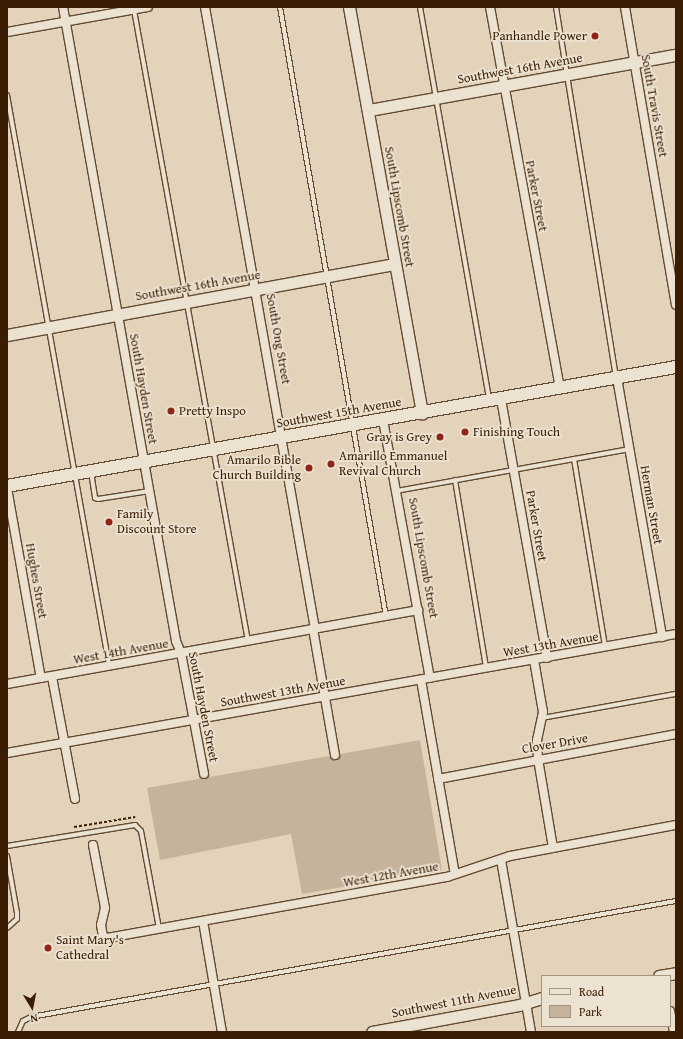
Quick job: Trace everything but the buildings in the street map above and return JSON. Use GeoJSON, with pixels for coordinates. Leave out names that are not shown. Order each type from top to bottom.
{"type":"FeatureCollection","features":[{"type":"Feature","properties":{"kind":"main road","name":"Southwest 15th Avenue"},"geometry":{"type":"LineString","coordinates":[[7,487],[676,367]]}},
{"type":"Feature","properties":{"kind":"street","name":"South Hayden Street"},"geometry":{"type":"LineString","coordinates":[[63,7],[176,641],[182,653],[204,774]]}},
{"type":"Feature","properties":{"kind":"street"},"geometry":{"type":"LineString","coordinates":[[7,32],[134,8],[148,7]]}},
{"type":"Feature","properties":{"kind":"street","name":"South Ong Street"},"geometry":{"type":"LineString","coordinates":[[206,7],[283,437],[335,755]]}},
{"type":"Feature","properties":{"kind":"street","name":"South Lipscomb Street"},"geometry":{"type":"LineString","coordinates":[[348,7],[368,110],[394,264],[422,413]]}},
{"type":"Feature","properties":{"kind":"street","name":"Parker Street"},"geometry":{"type":"LineString","coordinates":[[490,7],[503,86],[560,388]]}},
{"type":"Feature","properties":{"kind":"street","name":"South Travis Street"},"geometry":{"type":"LineString","coordinates":[[625,7],[676,305]]}},
{"type":"Feature","properties":{"kind":"street","name":"Southwest 16th Avenue"},"geometry":{"type":"LineString","coordinates":[[368,110],[676,55]]}},
{"type":"Feature","properties":{"kind":"street","name":"Southwest 16th Avenue"},"geometry":{"type":"LineString","coordinates":[[7,335],[394,264]]}},
{"type":"Feature","properties":{"kind":"street","name":"Herman Street"},"geometry":{"type":"LineString","coordinates":[[616,378],[662,637]]}},
{"type":"Feature","properties":{"kind":"street","name":"Parker Street"},"geometry":{"type":"LineString","coordinates":[[495,400],[514,470],[547,658]]}},
{"type":"Feature","properties":{"kind":"street","name":"South Lipscomb Street"},"geometry":{"type":"LineString","coordinates":[[383,420],[430,678]]}},
{"type":"Feature","properties":{"kind":"street","name":"Hughes Street"},"geometry":{"type":"LineString","coordinates":[[7,487],[41,678]]}},
{"type":"Feature","properties":{"kind":"street","name":"West 14th Avenue"},"geometry":{"type":"LineString","coordinates":[[41,678],[418,610]]}},
{"type":"Feature","properties":{"kind":"street","name":"West 13th Avenue"},"geometry":{"type":"LineString","coordinates":[[430,678],[676,634]]}},
{"type":"Feature","properties":{"kind":"street"},"geometry":{"type":"LineString","coordinates":[[534,660],[542,718],[537,740],[538,759],[553,848]]}},
{"type":"Feature","properties":{"kind":"street"},"geometry":{"type":"LineString","coordinates":[[52,676],[75,799]]}},
{"type":"Feature","properties":{"kind":"street"},"geometry":{"type":"LineString","coordinates":[[7,684],[41,678]]}},
{"type":"Feature","properties":{"kind":"street","name":"Southwest 13th Avenue"},"geometry":{"type":"LineString","coordinates":[[7,753],[430,678]]}},
{"type":"Feature","properties":{"kind":"street"},"geometry":{"type":"LineString","coordinates":[[421,680],[455,874]]}},
{"type":"Feature","properties":{"kind":"street","name":"Clover Drive"},"geometry":{"type":"LineString","coordinates":[[438,779],[676,734]]}},
{"type":"Feature","properties":{"kind":"street","name":"West 12th Avenue"},"geometry":{"type":"LineString","coordinates":[[93,845],[105,908],[101,925],[104,936],[107,938],[455,874],[501,860],[553,848],[676,825]]}},
{"type":"Feature","properties":{"kind":"street"},"geometry":{"type":"LineString","coordinates":[[501,860],[531,1032]]}},
{"type":"Feature","properties":{"kind":"street"},"geometry":{"type":"LineString","coordinates":[[203,921],[222,1032]]}},
{"type":"Feature","properties":{"kind":"street","name":"Southwest 11th Avenue"},"geometry":{"type":"LineString","coordinates":[[372,1032],[526,1003],[541,998]]}},
{"type":"Feature","properties":{"kind":"street"},"geometry":{"type":"LineString","coordinates":[[671,1016],[674,1032]]}},
{"type":"Feature","properties":{"kind":"lane"},"geometry":{"type":"LineString","coordinates":[[280,7],[325,277],[386,616]]}},
{"type":"Feature","properties":{"kind":"lane"},"geometry":{"type":"LineString","coordinates":[[420,7],[435,98],[495,400]]}},
{"type":"Feature","properties":{"kind":"lane"},"geometry":{"type":"LineString","coordinates":[[556,7],[616,378]]}},
{"type":"Feature","properties":{"kind":"lane"},"geometry":{"type":"LineString","coordinates":[[134,8],[248,641]]}},
{"type":"Feature","properties":{"kind":"lane"},"geometry":{"type":"LineString","coordinates":[[7,95],[48,327],[76,474],[109,666]]}},
{"type":"Feature","properties":{"kind":"lane"},"geometry":{"type":"LineString","coordinates":[[396,491],[629,449]]}},
{"type":"Feature","properties":{"kind":"lane"},"geometry":{"type":"LineString","coordinates":[[574,459],[605,647]]}},
{"type":"Feature","properties":{"kind":"lane"},"geometry":{"type":"LineString","coordinates":[[91,472],[95,498],[98,499],[149,491]]}},
{"type":"Feature","properties":{"kind":"lane"},"geometry":{"type":"LineString","coordinates":[[455,480],[486,668]]}},
{"type":"Feature","properties":{"kind":"lane"},"geometry":{"type":"LineString","coordinates":[[542,718],[676,694]]}},
{"type":"Feature","properties":{"kind":"lane"},"geometry":{"type":"LineString","coordinates":[[7,846],[135,824],[141,831],[160,928]]}},
{"type":"Feature","properties":{"kind":"lane"},"geometry":{"type":"LineString","coordinates":[[7,856],[17,913],[17,919],[7,928]]}},
{"type":"Feature","properties":{"kind":"lane"},"geometry":{"type":"LineString","coordinates":[[18,1032],[23,1022],[31,1017],[514,932],[676,901]]}},
{"type":"Feature","properties":{"kind":"path"},"geometry":{"type":"LineString","coordinates":[[74,827],[135,817]]}},
{"type":"Feature","properties":{"kind":"green space"},"geometry":{"type":"Polygon","coordinates":[[[420,740],[442,870],[302,894],[291,834],[160,860],[147,788],[420,740]]]}},
{"type":"Feature","properties":{"kind":"place","name":"Panhandle Power"},"geometry":{"type":"Point","coordinates":[595,36]}},
{"type":"Feature","properties":{"kind":"place","name":"Pretty Inspo"},"geometry":{"type":"Point","coordinates":[171,411]}},
{"type":"Feature","properties":{"kind":"place","name":"Finishing Touch"},"geometry":{"type":"Point","coordinates":[465,432]}},
{"type":"Feature","properties":{"kind":"place","name":"Gray is Grey"},"geometry":{"type":"Point","coordinates":[440,437]}},
{"type":"Feature","properties":{"kind":"place","name":"Amarillo Emmanuel Revival Church"},"geometry":{"type":"Point","coordinates":[331,464]}},
{"type":"Feature","properties":{"kind":"place","name":"Amarilo Bible Church Building"},"geometry":{"type":"Point","coordinates":[309,468]}},
{"type":"Feature","properties":{"kind":"place","name":"Family Discount Store"},"geometry":{"type":"Point","coordinates":[109,522]}},
{"type":"Feature","properties":{"kind":"place","name":"Saint Mary's Cathedral"},"geometry":{"type":"Point","coordinates":[48,948]}}]}
